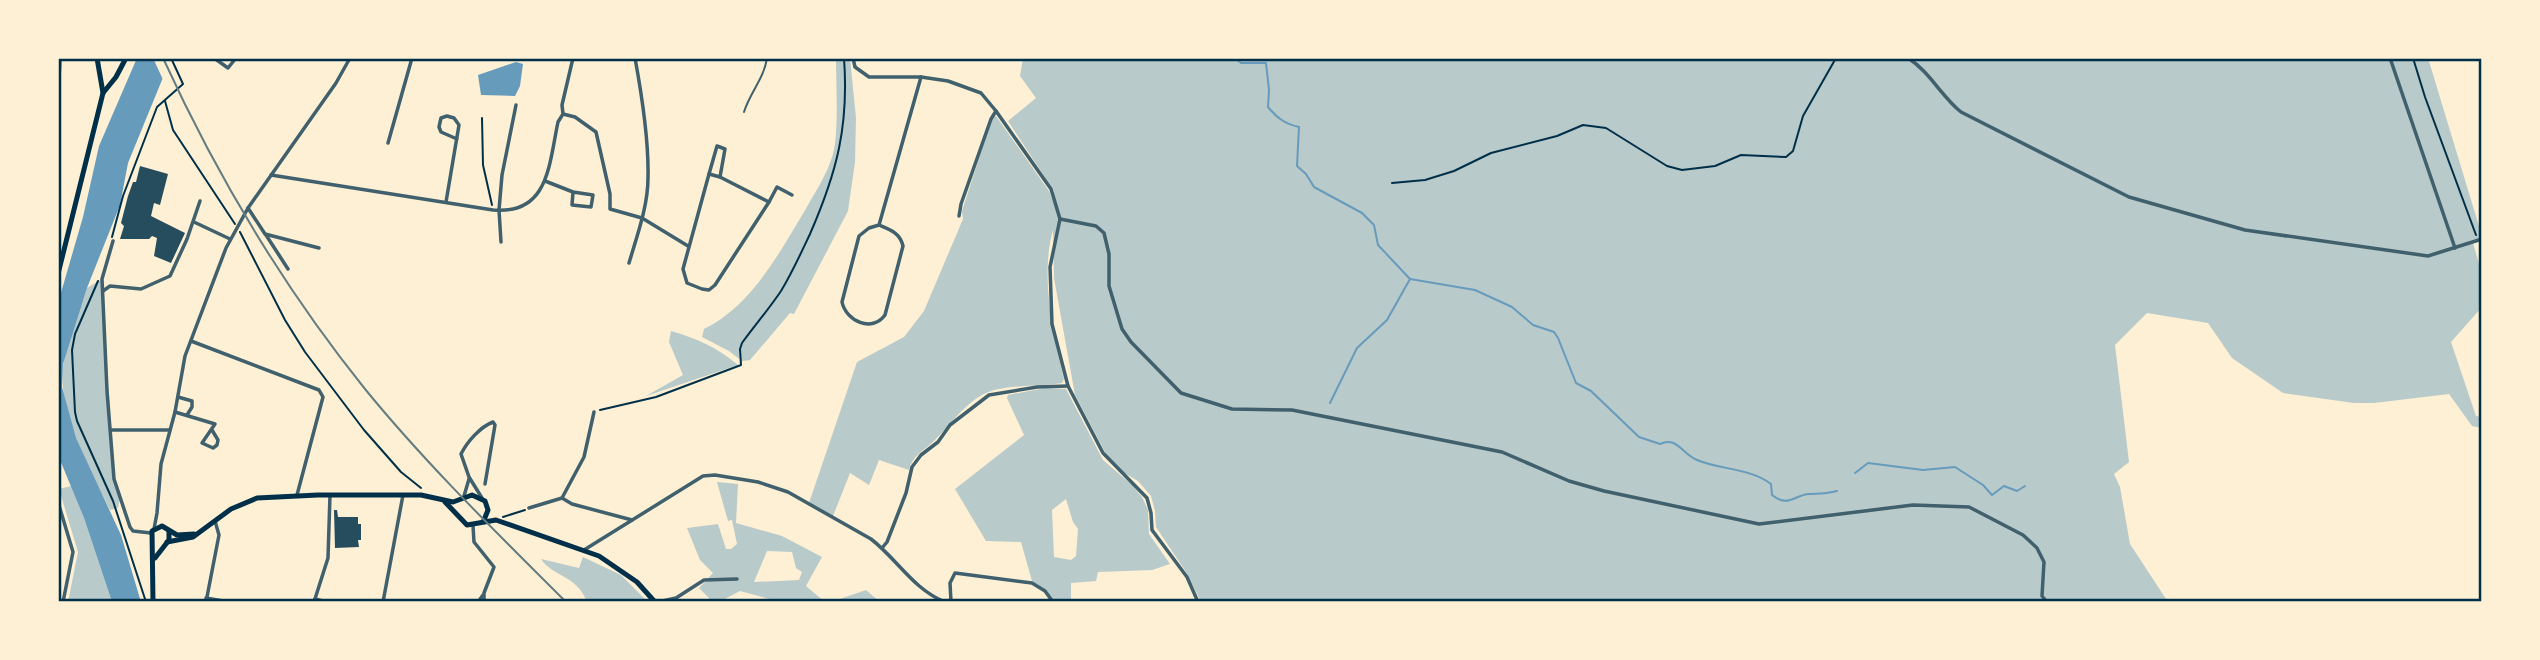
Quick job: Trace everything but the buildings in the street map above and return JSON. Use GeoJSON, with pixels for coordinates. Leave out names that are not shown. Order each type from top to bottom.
{"type":"FeatureCollection","features":[{"type":"Feature","properties":{"kind":"main road"},"geometry":{"type":"LineString","coordinates":[[58,274],[103,93],[97,58]]}},
{"type":"Feature","properties":{"kind":"main road"},"geometry":{"type":"LineString","coordinates":[[103,93],[116,78],[126,58]]}},
{"type":"Feature","properties":{"kind":"main road"},"geometry":{"type":"LineString","coordinates":[[101,76],[116,78]]}},
{"type":"Feature","properties":{"kind":"main road"},"geometry":{"type":"LineString","coordinates":[[153,542],[159,545],[189,539],[247,500],[297,496],[421,495],[453,502],[472,495],[482,498],[496,520]]}},
{"type":"Feature","properties":{"kind":"main road"},"geometry":{"type":"LineString","coordinates":[[457,514],[457,505],[462,498]]}},
{"type":"Feature","properties":{"kind":"main road"},"geometry":{"type":"LineString","coordinates":[[441,499],[457,514],[462,523],[473,526],[484,520],[496,520],[584,551],[621,569],[657,602]]}},
{"type":"Feature","properties":{"kind":"main road"},"geometry":{"type":"LineString","coordinates":[[484,520],[488,510]]}},
{"type":"Feature","properties":{"kind":"main road"},"geometry":{"type":"LineString","coordinates":[[153,602],[152,531],[159,526],[181,536],[198,533]]}},
{"type":"Feature","properties":{"kind":"main road"},"geometry":{"type":"LineString","coordinates":[[154,561],[170,537],[167,529]]}},
{"type":"Feature","properties":{"kind":"street"},"geometry":{"type":"LineString","coordinates":[[214,58],[228,68],[236,58]]}},
{"type":"Feature","properties":{"kind":"street"},"geometry":{"type":"LineString","coordinates":[[113,241],[102,279],[114,479],[130,527],[133,531],[152,531],[158,513],[161,464],[176,412],[186,356],[230,239],[248,208],[350,58]]}},
{"type":"Feature","properties":{"kind":"street"},"geometry":{"type":"LineString","coordinates":[[388,144],[412,58]]}},
{"type":"Feature","properties":{"kind":"street"},"geometry":{"type":"LineString","coordinates":[[271,175],[493,210],[513,210],[527,205],[545,181],[558,122],[563,114],[562,105],[573,58]]}},
{"type":"Feature","properties":{"kind":"street"},"geometry":{"type":"LineString","coordinates":[[629,263],[649,180],[635,58]]}},
{"type":"Feature","properties":{"kind":"street"},"geometry":{"type":"LineString","coordinates":[[853,58],[858,72],[869,77],[921,77],[948,81],[981,93],[1051,190],[1060,219],[1050,267],[1052,324],[1068,386],[1103,453],[1147,498],[1152,530],[1186,577],[1198,602]]}},
{"type":"Feature","properties":{"kind":"street"},"geometry":{"type":"LineString","coordinates":[[1908,58],[1921,66],[1961,112],[2129,197],[2245,230],[2428,256],[2480,240]]}},
{"type":"Feature","properties":{"kind":"street"},"geometry":{"type":"LineString","coordinates":[[2390,58],[2455,248]]}},
{"type":"Feature","properties":{"kind":"street"},"geometry":{"type":"LineString","coordinates":[[879,225],[921,77]]}},
{"type":"Feature","properties":{"kind":"street"},"geometry":{"type":"LineString","coordinates":[[501,242],[499,210],[504,163],[516,105]]}},
{"type":"Feature","properties":{"kind":"street"},"geometry":{"type":"LineString","coordinates":[[959,216],[961,204],[996,111]]}},
{"type":"Feature","properties":{"kind":"street"},"geometry":{"type":"LineString","coordinates":[[563,114],[575,117],[596,132],[610,194],[610,209],[642,218],[689,246]]}},
{"type":"Feature","properties":{"kind":"street"},"geometry":{"type":"LineString","coordinates":[[446,202],[457,139],[458,121],[447,116],[441,118],[441,132],[457,139]]}},
{"type":"Feature","properties":{"kind":"street"},"geometry":{"type":"LineString","coordinates":[[720,177],[725,149],[717,146],[683,269],[687,283],[702,289],[709,290],[715,285],[777,187],[792,195]]}},
{"type":"Feature","properties":{"kind":"street"},"geometry":{"type":"LineString","coordinates":[[709,174],[769,202]]}},
{"type":"Feature","properties":{"kind":"street"},"geometry":{"type":"LineString","coordinates":[[545,181],[573,192],[593,195],[591,207],[572,205],[573,192]]}},
{"type":"Feature","properties":{"kind":"street"},"geometry":{"type":"LineString","coordinates":[[103,291],[110,286],[141,289],[170,276],[194,222],[200,201]]}},
{"type":"Feature","properties":{"kind":"street"},"geometry":{"type":"LineString","coordinates":[[248,208],[288,269]]}},
{"type":"Feature","properties":{"kind":"street"},"geometry":{"type":"LineString","coordinates":[[1060,219],[1096,226],[1104,233],[1109,254],[1110,286],[1122,329],[1177,390],[1232,409],[1292,410],[1502,452],[1569,481],[1604,491],[1759,524],[1913,505],[1969,507],[2023,535],[2037,548],[2044,562],[2042,596],[2047,602]]}},
{"type":"Feature","properties":{"kind":"street"},"geometry":{"type":"LineString","coordinates":[[194,222],[230,239]]}},
{"type":"Feature","properties":{"kind":"street"},"geometry":{"type":"LineString","coordinates":[[879,225],[894,231],[901,238],[903,246],[885,315],[880,322],[871,325],[850,319],[844,312],[842,302],[859,236],[869,228],[879,225]]}},
{"type":"Feature","properties":{"kind":"street"},"geometry":{"type":"LineString","coordinates":[[265,234],[318,248]]}},
{"type":"Feature","properties":{"kind":"street"},"geometry":{"type":"LineString","coordinates":[[191,341],[319,390],[323,397],[297,496]]}},
{"type":"Feature","properties":{"kind":"street"},"geometry":{"type":"LineString","coordinates":[[882,548],[887,542],[906,493],[912,467],[921,455],[938,442],[950,425],[989,395],[1037,387],[1068,386]]}},
{"type":"Feature","properties":{"kind":"street"},"geometry":{"type":"LineString","coordinates":[[178,397],[192,401],[187,415]]}},
{"type":"Feature","properties":{"kind":"street"},"geometry":{"type":"LineString","coordinates":[[176,412],[215,424],[202,443],[213,448],[218,440],[212,430]]}},
{"type":"Feature","properties":{"kind":"street"},"geometry":{"type":"LineString","coordinates":[[529,508],[562,498],[584,457],[594,412]]}},
{"type":"Feature","properties":{"kind":"street"},"geometry":{"type":"LineString","coordinates":[[482,498],[461,458],[462,450],[486,425],[493,422],[495,425],[485,484]]}},
{"type":"Feature","properties":{"kind":"street"},"geometry":{"type":"LineString","coordinates":[[111,430],[170,430]]}},
{"type":"Feature","properties":{"kind":"street"},"geometry":{"type":"LineString","coordinates":[[584,551],[704,476],[715,475],[758,482],[788,492],[882,548],[915,583],[944,602]]}},
{"type":"Feature","properties":{"kind":"street"},"geometry":{"type":"LineString","coordinates":[[462,498],[469,486],[470,477]]}},
{"type":"Feature","properties":{"kind":"street"},"geometry":{"type":"LineString","coordinates":[[327,602],[314,600],[328,558],[330,495]]}},
{"type":"Feature","properties":{"kind":"street"},"geometry":{"type":"LineString","coordinates":[[383,602],[403,495]]}},
{"type":"Feature","properties":{"kind":"street"},"geometry":{"type":"LineString","coordinates":[[562,498],[572,504],[632,520]]}},
{"type":"Feature","properties":{"kind":"street"},"geometry":{"type":"LineString","coordinates":[[58,502],[73,552],[63,602]]}},
{"type":"Feature","properties":{"kind":"street"},"geometry":{"type":"LineString","coordinates":[[158,513],[167,529]]}},
{"type":"Feature","properties":{"kind":"street"},"geometry":{"type":"LineString","coordinates":[[215,521],[219,535],[206,600],[229,602]]}},
{"type":"Feature","properties":{"kind":"street"},"geometry":{"type":"LineString","coordinates":[[473,526],[474,542],[494,567],[478,602]]}},
{"type":"Feature","properties":{"kind":"street"},"geometry":{"type":"LineString","coordinates":[[951,602],[950,583],[955,573],[1032,583],[1045,591],[1053,602]]}},
{"type":"Feature","properties":{"kind":"street"},"geometry":{"type":"LineString","coordinates":[[657,602],[676,597],[704,580],[737,579]]}},
{"type":"Feature","properties":{"kind":"street"},"geometry":{"type":"LineString","coordinates":[[484,593],[484,602]]}},
{"type":"Feature","properties":{"kind":"lane"},"geometry":{"type":"LineString","coordinates":[[744,111],[748,96],[760,83],[767,58]]}},
{"type":"Feature","properties":{"kind":"path"},"geometry":{"type":"LineString","coordinates":[[113,241],[123,196],[157,107],[182,82],[171,58]]}},
{"type":"Feature","properties":{"kind":"path"},"geometry":{"type":"LineString","coordinates":[[594,412],[656,397],[741,365],[742,343],[794,268],[832,180],[842,137],[844,58]]}},
{"type":"Feature","properties":{"kind":"path"},"geometry":{"type":"LineString","coordinates":[[1392,183],[1409,179],[1424,180],[1454,171],[1491,153],[1557,136],[1583,125],[1606,128],[1667,166],[1682,170],[1715,166],[1741,155],[1786,157],[1793,150],[1803,116],[1836,58]]}},
{"type":"Feature","properties":{"kind":"path"},"geometry":{"type":"LineString","coordinates":[[2413,58],[2473,232],[2480,240],[2482,253]]}},
{"type":"Feature","properties":{"kind":"path"},"geometry":{"type":"LineString","coordinates":[[164,101],[173,130],[230,216]]}},
{"type":"Feature","properties":{"kind":"path"},"geometry":{"type":"LineString","coordinates":[[482,118],[483,165],[493,210]]}},
{"type":"Feature","properties":{"kind":"path"},"geometry":{"type":"LineString","coordinates":[[241,234],[285,320],[306,352],[377,445],[401,472],[423,490]]}},
{"type":"Feature","properties":{"kind":"path"},"geometry":{"type":"LineString","coordinates":[[102,279],[95,283],[90,303],[81,316],[75,334],[72,350],[75,412],[113,501],[146,602]]}},
{"type":"Feature","properties":{"kind":"path"},"geometry":{"type":"LineString","coordinates":[[504,517],[529,508]]}},
{"type":"Feature","properties":{"kind":"shaded area"},"geometry":{"type":"Polygon","coordinates":[[[836,58],[850,58],[856,118],[855,162],[848,211],[794,314],[790,313],[750,360],[742,361],[702,337],[704,329],[736,307],[762,278],[824,177],[835,145],[836,58]]]}},
{"type":"Feature","properties":{"kind":"shaded area"},"geometry":{"type":"Polygon","coordinates":[[[1023,58],[2428,58],[2482,236],[2473,243],[2482,274],[2482,307],[2451,342],[2476,416],[2482,417],[2482,428],[2472,426],[2449,394],[2354,403],[2283,393],[2232,358],[2208,323],[2147,313],[2115,345],[2129,462],[2114,474],[2120,487],[2130,544],[2168,602],[1201,602],[1188,575],[1156,527],[1151,496],[1138,481],[1121,471],[1106,454],[1075,395],[1054,278],[1053,230],[1049,248],[1048,285],[1052,324],[1064,379],[1062,383],[1003,388],[979,397],[915,457],[909,470],[879,460],[869,485],[850,473],[833,516],[809,503],[857,362],[904,337],[924,311],[963,219],[962,211],[992,118],[996,116],[1049,191],[1054,204],[1054,191],[1008,121],[1036,98],[1020,76],[1023,58]]]}},
{"type":"Feature","properties":{"kind":"shaded area"},"geometry":{"type":"Polygon","coordinates":[[[102,279],[114,479],[120,498],[118,508],[110,510],[77,441],[65,404],[63,385],[67,347],[87,288],[102,279]]]}},
{"type":"Feature","properties":{"kind":"shaded area"},"geometry":{"type":"Polygon","coordinates":[[[671,331],[706,344],[738,365],[646,396],[683,375],[669,342],[671,331]]]}},
{"type":"Feature","properties":{"kind":"shaded area"},"geometry":{"type":"Polygon","coordinates":[[[1045,388],[1066,389],[1103,460],[1142,497],[1148,510],[1149,534],[1170,564],[1152,570],[1098,572],[1096,581],[1071,583],[1071,602],[1051,602],[1045,590],[1032,581],[1021,542],[986,541],[955,489],[1024,435],[1008,395],[1045,388]],[[1066,499],[1052,510],[1054,557],[1071,560],[1076,556],[1078,529],[1066,499]]]}},
{"type":"Feature","properties":{"kind":"shaded area"},"geometry":{"type":"Polygon","coordinates":[[[717,482],[738,484],[736,523],[782,536],[822,557],[806,586],[825,602],[773,602],[740,591],[719,602],[707,602],[709,598],[699,588],[713,573],[700,560],[687,528],[718,524],[726,549],[731,549],[737,544],[732,520],[728,521],[717,482]],[[767,551],[754,582],[799,580],[802,572],[796,568],[792,552],[767,551]]]}},
{"type":"Feature","properties":{"kind":"shaded area"},"geometry":{"type":"Polygon","coordinates":[[[71,486],[112,602],[68,602],[78,552],[59,489],[71,486]]]}},
{"type":"Feature","properties":{"kind":"shaded area"},"geometry":{"type":"Polygon","coordinates":[[[583,557],[621,575],[648,602],[587,602],[577,586],[552,570],[541,559],[579,568],[583,557]]]}},
{"type":"Feature","properties":{"kind":"shaded area"},"geometry":{"type":"Polygon","coordinates":[[[866,590],[880,602],[831,602],[866,590]]]}},
{"type":"Feature","properties":{"kind":"water"},"geometry":{"type":"Polygon","coordinates":[[[137,58],[171,58],[128,163],[120,205],[87,288],[63,364],[62,387],[76,438],[121,535],[141,602],[112,602],[84,518],[58,455],[58,303],[83,217],[99,146],[137,58]]]}},
{"type":"Feature","properties":{"kind":"water"},"geometry":{"type":"Polygon","coordinates":[[[516,62],[523,64],[520,86],[515,96],[481,95],[478,75],[516,62]]]}},
{"type":"Feature","properties":{"kind":"pier"},"geometry":{"type":"Polygon","coordinates":[[[153,58],[168,58],[172,65],[165,84],[153,58]]]}},
{"type":"Feature","properties":{"kind":"waterway"},"geometry":{"type":"LineString","coordinates":[[1235,58],[1241,63],[1266,63],[1268,107],[1282,120],[1299,127],[1297,166],[1314,187],[1362,213],[1374,225],[1378,245],[1410,279],[1475,290],[1512,307],[1533,325],[1554,332],[1576,383],[1591,391],[1639,437],[1660,444],[1671,442],[1697,460],[1763,479],[1771,484],[1772,495],[1778,499],[1787,501],[1804,495],[1837,491]]}},
{"type":"Feature","properties":{"kind":"waterway"},"geometry":{"type":"LineString","coordinates":[[1330,403],[1357,348],[1387,320],[1410,279]]}},
{"type":"Feature","properties":{"kind":"waterway"},"geometry":{"type":"LineString","coordinates":[[1855,473],[1868,463],[1923,470],[1955,467],[1983,485],[1992,495],[2004,486],[2017,491],[2025,486]]}},
{"type":"Feature","properties":{"kind":"railway"},"geometry":{"type":"LineString","coordinates":[[58,107],[61,58]]}},
{"type":"Feature","properties":{"kind":"railway"},"geometry":{"type":"LineString","coordinates":[[163,58],[229,188],[306,311],[365,389],[413,445],[566,602]]}}]}
